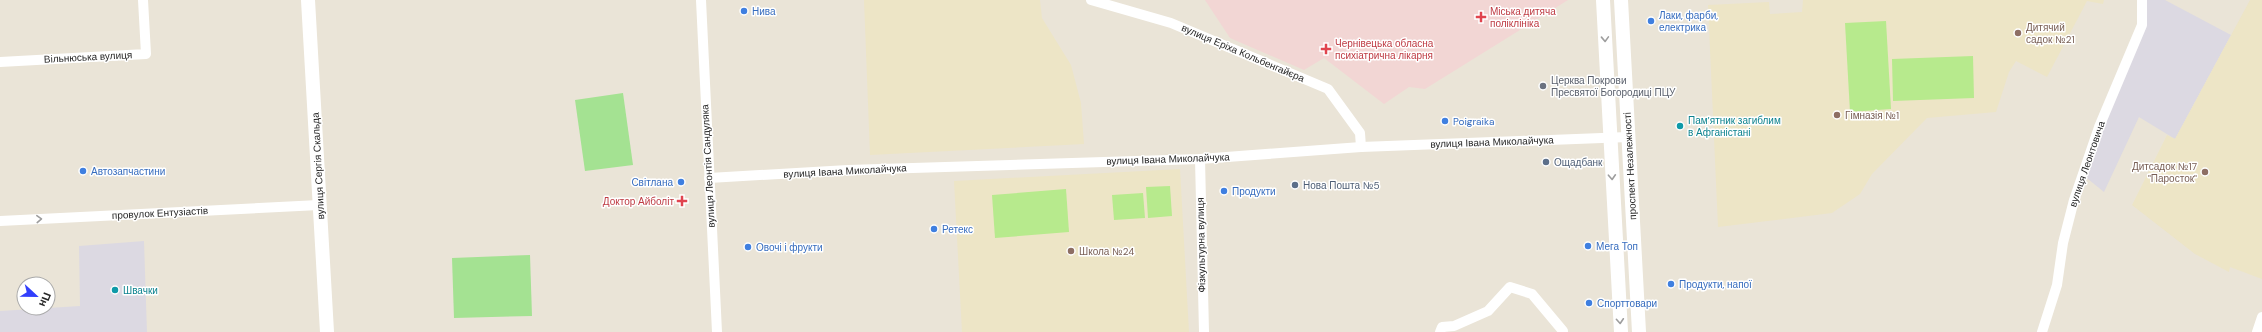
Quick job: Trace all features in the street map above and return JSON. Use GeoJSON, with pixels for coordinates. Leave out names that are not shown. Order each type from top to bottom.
{"type":"FeatureCollection","features":[{"type":"Feature","properties":{"kind":"main road","name":"вулиця Сергія Скальда"},"geometry":{"type":"LineString","coordinates":[[308,0],[326,332]]}},
{"type":"Feature","properties":{"kind":"main road","name":"проспект Незалежності"},"geometry":{"type":"LineString","coordinates":[[1603,0],[1609,138],[1621,332]]}},
{"type":"Feature","properties":{"kind":"main road","name":"проспект Незалежності"},"geometry":{"type":"LineString","coordinates":[[1621,0],[1639,332]]}},
{"type":"Feature","properties":{"kind":"street","name":"Вільнюська вулиця"},"geometry":{"type":"LineString","coordinates":[[0,62],[146,54],[143,0]]}},
{"type":"Feature","properties":{"kind":"street","name":"вулиця Леонтія Сандуляка"},"geometry":{"type":"LineString","coordinates":[[701,0],[716,332]]}},
{"type":"Feature","properties":{"kind":"street","name":"вулиця Еріха Кольбенгайєра"},"geometry":{"type":"LineString","coordinates":[[1091,0],[1171,23],[1328,89],[1360,133],[1361,148]]}},
{"type":"Feature","properties":{"kind":"street","name":"вулиця Леонтовича"},"geometry":{"type":"LineString","coordinates":[[2042,332],[2057,285],[2063,243],[2074,200],[2099,127],[2142,25],[2142,0]]}},
{"type":"Feature","properties":{"kind":"street","name":"вулиця Івана Миколайчука"},"geometry":{"type":"LineString","coordinates":[[709,178],[848,170],[1200,159],[1361,148],[1628,137]]}},
{"type":"Feature","properties":{"kind":"street","name":"Фізкультурна вулиця"},"geometry":{"type":"LineString","coordinates":[[1200,159],[1204,332]]}},
{"type":"Feature","properties":{"kind":"street","name":"провулок Ентузіастів"},"geometry":{"type":"LineString","coordinates":[[0,221],[320,204]]}},
{"type":"Feature","properties":{"kind":"street"},"geometry":{"type":"LineString","coordinates":[[1440,332],[1442,327],[1454,326],[1488,311],[1510,287],[1532,294],[1563,331]]}},
{"type":"Feature","properties":{"kind":"street"},"geometry":{"type":"LineString","coordinates":[[2257,332],[2262,317]]}},
{"type":"Feature","properties":{"kind":"shaded area"},"geometry":{"type":"Polygon","coordinates":[[[864,0],[1040,0],[1042,18],[1071,65],[1081,103],[1084,144],[870,155],[864,0]]]}},
{"type":"Feature","properties":{"kind":"shaded area"},"geometry":{"type":"Polygon","coordinates":[[[1205,0],[1568,0],[1425,89],[1409,87],[1384,104],[1324,58],[1304,70],[1230,38],[1205,0]]]}},
{"type":"Feature","properties":{"kind":"shaded area","name":"Гімназія №1"},"geometry":{"type":"Polygon","coordinates":[[[1803,0],[2104,0],[2103,4],[2087,1],[2047,77],[2016,61],[2009,72],[1996,112],[1927,118],[1872,174],[1860,194],[1832,213],[1718,227],[1708,5],[1769,2],[1770,14],[1802,12],[1803,0]]]}},
{"type":"Feature","properties":{"kind":"shaded area"},"geometry":{"type":"Polygon","coordinates":[[[2145,0],[2165,0],[2231,35],[2175,139],[2139,117],[2104,192],[2083,175],[2120,81],[2145,0]]]}},
{"type":"Feature","properties":{"kind":"shaded area","name":"Дитсадок №17 \"Паросток\""},"geometry":{"type":"Polygon","coordinates":[[[2250,0],[2262,0],[2262,279],[2230,267],[2229,272],[2195,254],[2132,205],[2167,135],[2175,139],[2250,0]]]}},
{"type":"Feature","properties":{"kind":"shaded area","name":"Школа №24"},"geometry":{"type":"Polygon","coordinates":[[[1180,169],[1189,332],[962,332],[954,181],[1180,169]]]}},
{"type":"Feature","properties":{"kind":"shaded area","name":"Швачки"},"geometry":{"type":"Polygon","coordinates":[[[144,241],[147,332],[0,332],[0,311],[16,310],[16,316],[56,316],[56,308],[80,306],[79,246],[144,241]]]}},
{"type":"Feature","properties":{"kind":"green space"},"geometry":{"type":"Polygon","coordinates":[[[1886,21],[1891,109],[1850,112],[1845,23],[1886,21]]]}},
{"type":"Feature","properties":{"kind":"green space"},"geometry":{"type":"Polygon","coordinates":[[[1973,56],[1974,98],[1893,101],[1892,59],[1973,56]]]}},
{"type":"Feature","properties":{"kind":"green space"},"geometry":{"type":"Polygon","coordinates":[[[623,93],[633,165],[585,171],[575,100],[623,93]]]}},
{"type":"Feature","properties":{"kind":"green space"},"geometry":{"type":"Polygon","coordinates":[[[1170,186],[1172,216],[1148,218],[1146,187],[1170,186]]]}},
{"type":"Feature","properties":{"kind":"green space"},"geometry":{"type":"Polygon","coordinates":[[[1066,189],[1069,232],[995,238],[992,195],[1066,189]]]}},
{"type":"Feature","properties":{"kind":"green space"},"geometry":{"type":"Polygon","coordinates":[[[1143,193],[1145,218],[1114,220],[1112,195],[1143,193]]]}},
{"type":"Feature","properties":{"kind":"green space"},"geometry":{"type":"Polygon","coordinates":[[[530,255],[532,316],[454,318],[452,258],[530,255]]]}},
{"type":"Feature","properties":{"kind":"place","name":"Нива"},"geometry":{"type":"Point","coordinates":[744,11]}},
{"type":"Feature","properties":{"kind":"place","name":"Міська дитяча поліклініка"},"geometry":{"type":"Point","coordinates":[1481,17]}},
{"type":"Feature","properties":{"kind":"place","name":"Лаки, фарби, електрика"},"geometry":{"type":"Point","coordinates":[1651,21]}},
{"type":"Feature","properties":{"kind":"place","name":"Дитячий садок №21"},"geometry":{"type":"Point","coordinates":[2018,33]}},
{"type":"Feature","properties":{"kind":"place","name":"Чернівецька обласна психіатрична лікарня"},"geometry":{"type":"Point","coordinates":[1326,49]}},
{"type":"Feature","properties":{"kind":"place","name":"Церква Покрови Пресвятої Богородиці ПЦУ"},"geometry":{"type":"Point","coordinates":[1543,86]}},
{"type":"Feature","properties":{"kind":"place","name":"Гімназія №1"},"geometry":{"type":"Point","coordinates":[1837,115]}},
{"type":"Feature","properties":{"kind":"place","name":"Poigraika"},"geometry":{"type":"Point","coordinates":[1445,121]}},
{"type":"Feature","properties":{"kind":"place","name":"Пам’ятник загиблим в Афганістані"},"geometry":{"type":"Point","coordinates":[1680,126]}},
{"type":"Feature","properties":{"kind":"place","name":"Ощадбанк"},"geometry":{"type":"Point","coordinates":[1546,162]}},
{"type":"Feature","properties":{"kind":"place","name":"Автозапчастини"},"geometry":{"type":"Point","coordinates":[83,171]}},
{"type":"Feature","properties":{"kind":"place","name":"Дитсадок №17 \"Паросток\""},"geometry":{"type":"Point","coordinates":[2205,172]}},
{"type":"Feature","properties":{"kind":"place","name":"Світлана"},"geometry":{"type":"Point","coordinates":[681,182]}},
{"type":"Feature","properties":{"kind":"place","name":"Нова Пошта №5"},"geometry":{"type":"Point","coordinates":[1295,185]}},
{"type":"Feature","properties":{"kind":"place","name":"Продукти"},"geometry":{"type":"Point","coordinates":[1224,191]}},
{"type":"Feature","properties":{"kind":"place","name":"Доктор Айболіт"},"geometry":{"type":"Point","coordinates":[682,201]}},
{"type":"Feature","properties":{"kind":"place","name":"Ретекс"},"geometry":{"type":"Point","coordinates":[934,229]}},
{"type":"Feature","properties":{"kind":"place","name":"Мега Топ"},"geometry":{"type":"Point","coordinates":[1588,246]}},
{"type":"Feature","properties":{"kind":"place","name":"Овочі і фрукти"},"geometry":{"type":"Point","coordinates":[748,247]}},
{"type":"Feature","properties":{"kind":"place","name":"Школа №24"},"geometry":{"type":"Point","coordinates":[1071,251]}},
{"type":"Feature","properties":{"kind":"place","name":"Продукти, напої"},"geometry":{"type":"Point","coordinates":[1671,284]}},
{"type":"Feature","properties":{"kind":"place","name":"Швачки"},"geometry":{"type":"Point","coordinates":[115,290]}},
{"type":"Feature","properties":{"kind":"place","name":"Спорттовари"},"geometry":{"type":"Point","coordinates":[1589,303]}}]}
